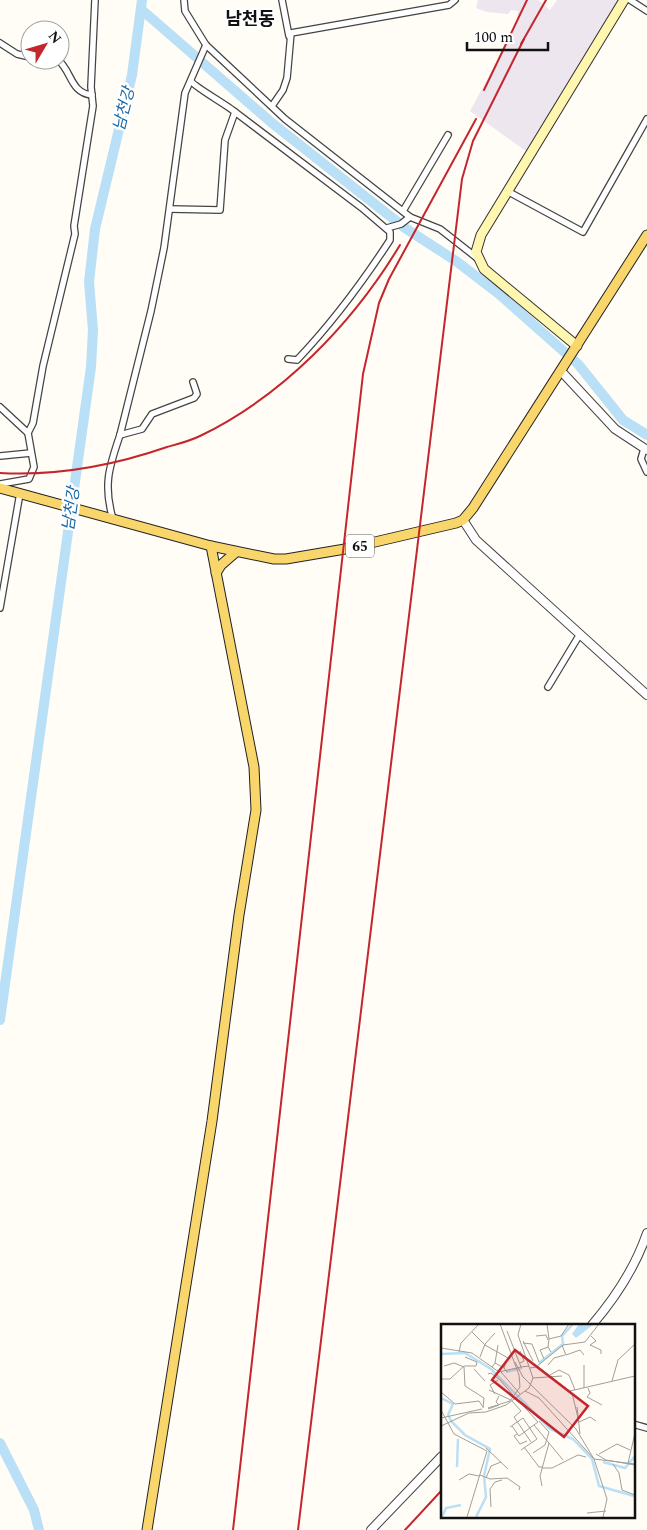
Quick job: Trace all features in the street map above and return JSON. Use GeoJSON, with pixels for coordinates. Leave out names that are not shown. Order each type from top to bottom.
{"type":"FeatureCollection","features":[{"type":"Feature","properties":{"kind":"main road"},"geometry":{"type":"LineString","coordinates":[[576,348],[489,274],[477,258],[477,242],[624,0]]}},
{"type":"Feature","properties":{"kind":"main road"},"geometry":{"type":"LineString","coordinates":[[463,520],[473,508],[647,235]]}},
{"type":"Feature","properties":{"kind":"main road","name":"65"},"geometry":{"type":"LineString","coordinates":[[0,488],[210,546],[236,552],[286,559],[419,533],[463,520]]}},
{"type":"Feature","properties":{"kind":"main road"},"geometry":{"type":"LineString","coordinates":[[147,1530],[212,1121],[239,915],[256,810],[254,767],[210,546]]}},
{"type":"Feature","properties":{"kind":"main road"},"geometry":{"type":"LineString","coordinates":[[216,573],[221,565],[236,552]]}},
{"type":"Feature","properties":{"kind":"street"},"geometry":{"type":"LineString","coordinates":[[28,433],[33,423],[44,366],[76,234],[74,226],[92,114],[94,0]]}},
{"type":"Feature","properties":{"kind":"street"},"geometry":{"type":"LineString","coordinates":[[184,0],[185,11],[206,45],[272,106],[322,150],[410,217],[440,229],[477,258]]}},
{"type":"Feature","properties":{"kind":"street"},"geometry":{"type":"LineString","coordinates":[[272,106],[283,90],[288,78],[289,36],[282,0]]}},
{"type":"Feature","properties":{"kind":"street"},"geometry":{"type":"LineString","coordinates":[[289,36],[291,32],[449,5],[455,0]]}},
{"type":"Feature","properties":{"kind":"street"},"geometry":{"type":"LineString","coordinates":[[630,0],[647,10]]}},
{"type":"Feature","properties":{"kind":"street"},"geometry":{"type":"LineString","coordinates":[[0,43],[20,55]]}},
{"type":"Feature","properties":{"kind":"street"},"geometry":{"type":"LineString","coordinates":[[113,519],[106,499],[112,458],[120,435],[151,311],[170,209],[185,93],[206,45]]}},
{"type":"Feature","properties":{"kind":"street"},"geometry":{"type":"LineString","coordinates":[[67,70],[74,85],[84,93],[92,95]]}},
{"type":"Feature","properties":{"kind":"street"},"geometry":{"type":"LineString","coordinates":[[191,81],[193,86],[216,97],[390,232],[390,240],[358,288],[326,330],[297,360],[288,359]]}},
{"type":"Feature","properties":{"kind":"street"},"geometry":{"type":"LineString","coordinates":[[170,209],[220,210],[224,140],[236,112]]}},
{"type":"Feature","properties":{"kind":"street"},"geometry":{"type":"LineString","coordinates":[[507,191],[583,232],[647,119]]}},
{"type":"Feature","properties":{"kind":"street"},"geometry":{"type":"LineString","coordinates":[[403,211],[448,135]]}},
{"type":"Feature","properties":{"kind":"street"},"geometry":{"type":"LineString","coordinates":[[386,228],[401,224],[410,217]]}},
{"type":"Feature","properties":{"kind":"street"},"geometry":{"type":"LineString","coordinates":[[562,368],[604,418],[626,437],[645,449],[641,459],[647,472]]}},
{"type":"Feature","properties":{"kind":"street"},"geometry":{"type":"LineString","coordinates":[[120,435],[138,431],[142,429],[152,414],[194,398],[197,394],[193,382]]}},
{"type":"Feature","properties":{"kind":"street"},"geometry":{"type":"LineString","coordinates":[[0,407],[11,414],[28,433],[34,467],[30,479],[0,484]]}},
{"type":"Feature","properties":{"kind":"street"},"geometry":{"type":"LineString","coordinates":[[0,456],[31,453]]}},
{"type":"Feature","properties":{"kind":"street"},"geometry":{"type":"LineString","coordinates":[[0,608],[20,493]]}},
{"type":"Feature","properties":{"kind":"street"},"geometry":{"type":"LineString","coordinates":[[463,520],[476,540],[647,696]]}},
{"type":"Feature","properties":{"kind":"street"},"geometry":{"type":"LineString","coordinates":[[548,687],[580,634]]}},
{"type":"Feature","properties":{"kind":"street"},"geometry":{"type":"LineString","coordinates":[[593,1324],[626,1280],[647,1233]]}},
{"type":"Feature","properties":{"kind":"street"},"geometry":{"type":"LineString","coordinates":[[634,1424],[647,1428]]}},
{"type":"Feature","properties":{"kind":"street"},"geometry":{"type":"LineString","coordinates":[[372,1530],[377,1522],[441,1457]]}},
{"type":"Feature","properties":{"kind":"shaded area"},"geometry":{"type":"Polygon","coordinates":[[[478,0],[538,0],[550,10],[557,0],[620,0],[527,152],[470,111],[502,52],[517,19],[518,11],[511,10],[508,14],[487,12],[476,8],[478,0]]]}},
{"type":"Feature","properties":{"kind":"waterway","name":"남천강"},"geometry":{"type":"LineString","coordinates":[[0,1020],[91,367],[93,330],[89,282],[95,229],[132,75],[142,0]]}},
{"type":"Feature","properties":{"kind":"waterway"},"geometry":{"type":"LineString","coordinates":[[142,10],[272,123],[405,228],[456,261],[499,294],[578,364],[623,420],[647,435]]}},
{"type":"Feature","properties":{"kind":"waterway","name":"남천강"},"geometry":{"type":"LineString","coordinates":[[0,1443],[34,1510],[39,1530]]}},
{"type":"Feature","properties":{"kind":"railway"},"geometry":{"type":"LineString","coordinates":[[484,90],[527,0]]}},
{"type":"Feature","properties":{"kind":"railway"},"geometry":{"type":"LineString","coordinates":[[521,44],[546,0]]}},
{"type":"Feature","properties":{"kind":"railway"},"geometry":{"type":"LineString","coordinates":[[298,1530],[462,179],[473,141],[524,39]]}},
{"type":"Feature","properties":{"kind":"railway"},"geometry":{"type":"LineString","coordinates":[[233,1530],[363,374],[379,303],[389,279],[476,119]]}},
{"type":"Feature","properties":{"kind":"railway"},"geometry":{"type":"LineString","coordinates":[[0,473],[42,473],[106,464],[188,441],[230,420],[260,400],[314,355],[361,302],[400,245]]}},
{"type":"Feature","properties":{"kind":"railway"},"geometry":{"type":"LineString","coordinates":[[405,1530],[441,1491]]}},
{"type":"Feature","properties":{"kind":"district","name":"남천동"},"geometry":{"type":"Point","coordinates":[250,19]}}]}
